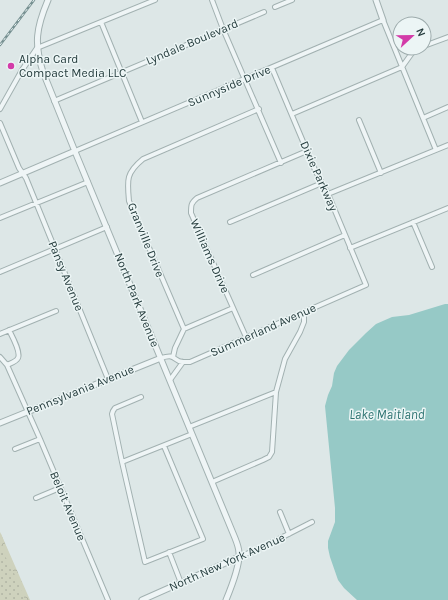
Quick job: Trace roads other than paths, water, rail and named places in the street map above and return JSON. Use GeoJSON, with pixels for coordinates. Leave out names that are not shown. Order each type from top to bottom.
{"type":"FeatureCollection","features":[{"type":"Feature","properties":{"kind":"street","name":"North Park Avenue"},"geometry":{"type":"LineString","coordinates":[[48,0],[41,17],[38,30],[37,48],[43,72],[238,546],[239,557],[226,600]]}},
{"type":"Feature","properties":{"kind":"street"},"geometry":{"type":"LineString","coordinates":[[0,109],[22,70],[37,48],[155,0]]}},
{"type":"Feature","properties":{"kind":"street"},"geometry":{"type":"LineString","coordinates":[[212,0],[281,163]]}},
{"type":"Feature","properties":{"kind":"street"},"geometry":{"type":"LineString","coordinates":[[274,7],[292,0]]}},
{"type":"Feature","properties":{"kind":"street"},"geometry":{"type":"LineString","coordinates":[[376,0],[382,20],[436,150]]}},
{"type":"Feature","properties":{"kind":"street","name":"Lyndale Boulevard"},"geometry":{"type":"LineString","coordinates":[[54,101],[264,12]]}},
{"type":"Feature","properties":{"kind":"street","name":"Sunnyside Drive"},"geometry":{"type":"LineString","coordinates":[[75,151],[382,20]]}},
{"type":"Feature","properties":{"kind":"street"},"geometry":{"type":"LineString","coordinates":[[101,22],[142,122]]}},
{"type":"Feature","properties":{"kind":"street"},"geometry":{"type":"LineString","coordinates":[[432,43],[448,37]]}},
{"type":"Feature","properties":{"kind":"street"},"geometry":{"type":"LineString","coordinates":[[292,114],[402,67],[410,56]]}},
{"type":"Feature","properties":{"kind":"street","name":"Dixie Parkway"},"geometry":{"type":"LineString","coordinates":[[272,68],[307,151],[328,194],[366,285]]}},
{"type":"Feature","properties":{"kind":"street"},"geometry":{"type":"LineString","coordinates":[[423,118],[448,107]]}},
{"type":"Feature","properties":{"kind":"street","name":"Granville Drive"},"geometry":{"type":"LineString","coordinates":[[184,329],[129,201],[129,175],[134,166],[143,159],[258,109]]}},
{"type":"Feature","properties":{"kind":"street"},"geometry":{"type":"LineString","coordinates":[[359,120],[381,173]]}},
{"type":"Feature","properties":{"kind":"street","name":"Pansy Avenue"},"geometry":{"type":"LineString","coordinates":[[0,123],[19,168],[26,178],[108,379]]}},
{"type":"Feature","properties":{"kind":"street"},"geometry":{"type":"LineString","coordinates":[[328,194],[448,145]]}},
{"type":"Feature","properties":{"kind":"street"},"geometry":{"type":"LineString","coordinates":[[0,183],[75,151]]}},
{"type":"Feature","properties":{"kind":"street","name":"Williams Drive"},"geometry":{"type":"LineString","coordinates":[[246,337],[191,213],[191,206],[193,201],[197,198],[307,151]]}},
{"type":"Feature","properties":{"kind":"street"},"geometry":{"type":"LineString","coordinates":[[0,218],[88,182]]}},
{"type":"Feature","properties":{"kind":"street"},"geometry":{"type":"LineString","coordinates":[[230,222],[322,183]]}},
{"type":"Feature","properties":{"kind":"street"},"geometry":{"type":"LineString","coordinates":[[350,248],[448,208]]}},
{"type":"Feature","properties":{"kind":"street"},"geometry":{"type":"LineString","coordinates":[[413,222],[432,267]]}},
{"type":"Feature","properties":{"kind":"street"},"geometry":{"type":"LineString","coordinates":[[0,272],[107,228]]}},
{"type":"Feature","properties":{"kind":"street"},"geometry":{"type":"LineString","coordinates":[[253,275],[344,234]]}},
{"type":"Feature","properties":{"kind":"street","name":"Summerland Avenue"},"geometry":{"type":"LineString","coordinates":[[183,362],[190,362],[366,285]]}},
{"type":"Feature","properties":{"kind":"street"},"geometry":{"type":"LineString","coordinates":[[173,357],[175,348],[184,329],[233,308]]}},
{"type":"Feature","properties":{"kind":"street"},"geometry":{"type":"LineString","coordinates":[[0,334],[56,311]]}},
{"type":"Feature","properties":{"kind":"street"},"geometry":{"type":"LineString","coordinates":[[212,482],[269,457],[272,452],[276,392],[285,359],[304,322],[304,312]]}},
{"type":"Feature","properties":{"kind":"street"},"geometry":{"type":"LineString","coordinates":[[7,365],[18,359],[19,356],[19,352],[9,330]]}},
{"type":"Feature","properties":{"kind":"street"},"geometry":{"type":"LineString","coordinates":[[161,358],[168,356],[183,362],[170,380]]}},
{"type":"Feature","properties":{"kind":"street","name":"Beloit Avenue"},"geometry":{"type":"LineString","coordinates":[[0,357],[7,365],[40,439],[108,600]]}},
{"type":"Feature","properties":{"kind":"street","name":"Pennsylvania Avenue"},"geometry":{"type":"LineString","coordinates":[[0,423],[161,358]]}},
{"type":"Feature","properties":{"kind":"street"},"geometry":{"type":"LineString","coordinates":[[189,427],[276,392]]}},
{"type":"Feature","properties":{"kind":"street"},"geometry":{"type":"LineString","coordinates":[[141,397],[116,408],[112,414],[145,562],[203,539],[164,446]]}},
{"type":"Feature","properties":{"kind":"street"},"geometry":{"type":"LineString","coordinates":[[122,462],[192,434]]}},
{"type":"Feature","properties":{"kind":"street"},"geometry":{"type":"LineString","coordinates":[[15,449],[40,439]]}},
{"type":"Feature","properties":{"kind":"street"},"geometry":{"type":"LineString","coordinates":[[36,498],[60,488]]}},
{"type":"Feature","properties":{"kind":"street"},"geometry":{"type":"LineString","coordinates":[[280,512],[289,534]]}},
{"type":"Feature","properties":{"kind":"street","name":"North New York Avenue"},"geometry":{"type":"LineString","coordinates":[[142,600],[239,557],[312,522]]}},
{"type":"Feature","properties":{"kind":"street"},"geometry":{"type":"LineString","coordinates":[[169,552],[181,583]]}},
{"type":"Feature","properties":{"kind":"water","name":"Lake Maitland"},"geometry":{"type":"Polygon","coordinates":[[[448,304],[448,600],[357,600],[338,580],[328,548],[328,541],[335,522],[335,508],[325,406],[332,386],[334,373],[337,366],[349,350],[376,324],[392,317],[409,315],[448,304]]]}},
{"type":"Feature","properties":{"kind":"railway"},"geometry":{"type":"LineString","coordinates":[[0,45],[34,0]]}},
{"type":"Feature","properties":{"kind":"place","name":"Alpha Card Compact Media LLC"},"geometry":{"type":"Point","coordinates":[11,66]}}]}
